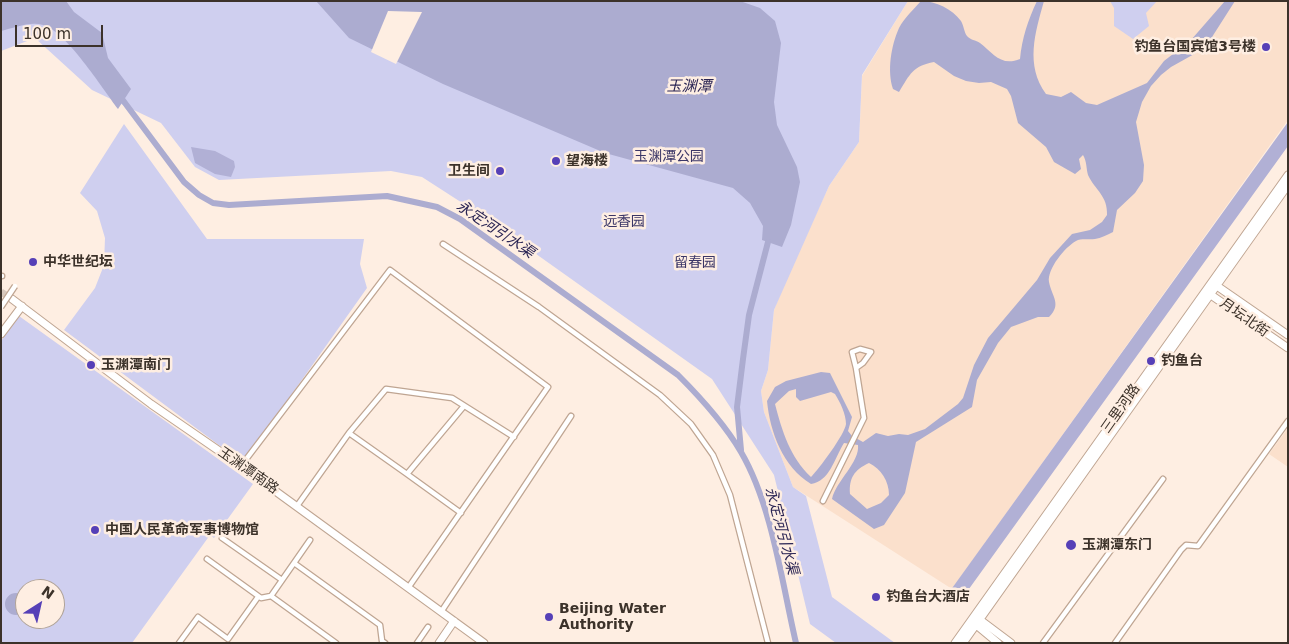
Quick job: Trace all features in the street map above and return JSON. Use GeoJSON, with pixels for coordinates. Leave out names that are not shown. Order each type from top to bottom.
{"type":"FeatureCollection","features":[{"type":"Feature","properties":{"kind":"main road","name":"三里河路"},"geometry":{"type":"LineString","coordinates":[[963,643],[975,621],[1209,292],[1288,175]]}},
{"type":"Feature","properties":{"kind":"main road","name":"三里河路"},"geometry":{"type":"LineString","coordinates":[[1209,292],[1217,286],[1288,185]]}},
{"type":"Feature","properties":{"kind":"main road","name":"月坛北街"},"geometry":{"type":"LineString","coordinates":[[1217,286],[1288,335]]}},
{"type":"Feature","properties":{"kind":"main road","name":"月坛北街"},"geometry":{"type":"LineString","coordinates":[[1209,292],[1288,348]]}},
{"type":"Feature","properties":{"kind":"main road","name":"玉渊潭南路"},"geometry":{"type":"LineString","coordinates":[[12,299],[151,404],[297,506],[484,643]]}},
{"type":"Feature","properties":{"kind":"main road"},"geometry":{"type":"LineString","coordinates":[[1,334],[22,306]]}},
{"type":"Feature","properties":{"kind":"main road"},"geometry":{"type":"LineString","coordinates":[[439,643],[454,621]]}},
{"type":"Feature","properties":{"kind":"main road","name":"三里河路"},"geometry":{"type":"LineString","coordinates":[[955,643],[975,621]]}},
{"type":"Feature","properties":{"kind":"main road"},"geometry":{"type":"LineString","coordinates":[[975,621],[998,643]]}},
{"type":"Feature","properties":{"kind":"main road"},"geometry":{"type":"LineString","coordinates":[[975,621],[1011,643]]}},
{"type":"Feature","properties":{"kind":"street"},"geometry":{"type":"LineString","coordinates":[[443,244],[539,307],[660,395],[690,424],[713,455],[730,495],[768,643]]}},
{"type":"Feature","properties":{"kind":"street"},"geometry":{"type":"LineString","coordinates":[[241,466],[390,270],[548,387],[407,588]]}},
{"type":"Feature","properties":{"kind":"street"},"geometry":{"type":"LineString","coordinates":[[1,307],[16,286]]}},
{"type":"Feature","properties":{"kind":"street"},"geometry":{"type":"LineString","coordinates":[[823,501],[864,418],[852,352],[860,349],[872,352],[864,363],[856,368]]}},
{"type":"Feature","properties":{"kind":"street"},"geometry":{"type":"LineString","coordinates":[[297,506],[349,433],[386,389],[452,398],[514,437]]}},
{"type":"Feature","properties":{"kind":"street"},"geometry":{"type":"LineString","coordinates":[[407,474],[464,406]]}},
{"type":"Feature","properties":{"kind":"street"},"geometry":{"type":"LineString","coordinates":[[441,612],[571,416]]}},
{"type":"Feature","properties":{"kind":"street"},"geometry":{"type":"LineString","coordinates":[[1115,643],[1181,550],[1186,545],[1198,546],[1288,421]]}},
{"type":"Feature","properties":{"kind":"street"},"geometry":{"type":"LineString","coordinates":[[349,433],[460,513]]}},
{"type":"Feature","properties":{"kind":"street"},"geometry":{"type":"LineString","coordinates":[[1043,643],[1163,479]]}},
{"type":"Feature","properties":{"kind":"street"},"geometry":{"type":"LineString","coordinates":[[222,538],[282,580]]}},
{"type":"Feature","properties":{"kind":"street"},"geometry":{"type":"LineString","coordinates":[[271,596],[310,540]]}},
{"type":"Feature","properties":{"kind":"street"},"geometry":{"type":"LineString","coordinates":[[207,559],[258,597],[271,596],[334,642]]}},
{"type":"Feature","properties":{"kind":"street"},"geometry":{"type":"LineString","coordinates":[[294,563],[380,625],[382,640],[385,643]]}},
{"type":"Feature","properties":{"kind":"street"},"geometry":{"type":"LineString","coordinates":[[179,643],[198,617],[228,638],[258,597]]}},
{"type":"Feature","properties":{"kind":"street"},"geometry":{"type":"LineString","coordinates":[[417,643],[428,628]]}},
{"type":"Feature","properties":{"kind":"shaded area"},"geometry":{"type":"Polygon","coordinates":[[[908,1],[1288,1],[1288,120],[952,589],[793,487],[764,412],[761,391],[768,370],[774,310],[789,272],[829,186],[859,142],[862,76],[908,1]]]}},
{"type":"Feature","properties":{"kind":"shaded area"},"geometry":{"type":"Polygon","coordinates":[[[1288,122],[1288,146],[961,600],[950,591],[1288,122]]]}},
{"type":"Feature","properties":{"kind":"shaded area"},"geometry":{"type":"Polygon","coordinates":[[[191,147],[215,151],[234,161],[235,167],[231,177],[215,174],[195,163],[191,147]]]}},
{"type":"Feature","properties":{"kind":"shaded area"},"geometry":{"type":"Polygon","coordinates":[[[1288,428],[1288,467],[1269,454],[1288,428]]]}},
{"type":"Feature","properties":{"kind":"green space","name":"玉渊潭公园"},"geometry":{"type":"Polygon","coordinates":[[[1,1],[908,1],[862,75],[859,142],[829,186],[774,310],[768,370],[761,391],[764,412],[793,487],[806,496],[832,597],[895,643],[836,643],[810,624],[774,475],[712,379],[484,217],[422,177],[391,171],[219,180],[195,167],[161,123],[92,90],[35,38],[1,51],[1,1]]]}},
{"type":"Feature","properties":{"kind":"green space"},"geometry":{"type":"Polygon","coordinates":[[[1110,1],[1157,1],[1146,13],[1149,26],[1133,39],[1114,26],[1114,8],[1110,1]]]}},
{"type":"Feature","properties":{"kind":"green space"},"geometry":{"type":"Polygon","coordinates":[[[124,124],[207,239],[364,239],[360,264],[367,288],[243,463],[64,330],[95,288],[104,265],[105,238],[97,211],[80,193],[124,124]]]}},
{"type":"Feature","properties":{"kind":"green space","name":"中国人民革命军事博物馆"},"geometry":{"type":"Polygon","coordinates":[[[19,316],[253,484],[214,538],[210,535],[132,643],[1,643],[1,341],[19,316]]]}},
{"type":"Feature","properties":{"kind":"water"},"geometry":{"type":"Polygon","coordinates":[[[1,1],[66,1],[74,12],[102,33],[108,58],[131,89],[118,109],[83,61],[62,37],[52,29],[43,25],[33,24],[1,31],[1,1]]]}},
{"type":"Feature","properties":{"kind":"water","name":"玉渊潭"},"geometry":{"type":"Polygon","coordinates":[[[316,1],[740,1],[760,8],[775,21],[781,43],[774,102],[777,125],[797,167],[800,182],[791,225],[782,247],[762,240],[763,226],[750,203],[733,188],[605,153],[443,84],[349,38],[316,1]]]}},
{"type":"Feature","properties":{"kind":"water"},"geometry":{"type":"Polygon","coordinates":[[[921,1],[938,4],[948,9],[961,21],[968,37],[980,43],[998,58],[1013,61],[1020,59],[1024,36],[1037,1],[1044,1],[1034,49],[1036,72],[1040,83],[1046,94],[1061,97],[1071,92],[1086,103],[1097,105],[1147,83],[1164,61],[1191,40],[1225,1],[1235,1],[1205,48],[1171,67],[1161,75],[1151,86],[1142,102],[1136,122],[1144,165],[1143,181],[1135,193],[1117,210],[1113,232],[1097,239],[1078,240],[1062,253],[1049,277],[1056,304],[1053,312],[1049,317],[1038,317],[1011,327],[998,343],[977,380],[972,407],[916,442],[905,493],[884,525],[874,529],[832,499],[838,485],[852,465],[858,451],[858,445],[844,443],[823,479],[811,484],[793,468],[780,448],[775,436],[767,401],[775,387],[786,381],[821,372],[830,373],[852,417],[848,431],[852,436],[863,442],[876,433],[888,436],[908,435],[925,429],[963,398],[974,365],[988,338],[1037,280],[1050,258],[1072,234],[1090,230],[1102,222],[1107,215],[1105,203],[1088,175],[1083,155],[1079,159],[1081,169],[1075,174],[1054,162],[1046,147],[1018,123],[1011,96],[1007,89],[991,82],[966,81],[954,76],[934,62],[921,66],[913,72],[899,92],[893,89],[890,67],[896,35],[906,17],[921,1]],[[796,389],[789,391],[775,404],[784,434],[792,452],[811,477],[837,443],[845,429],[846,420],[835,394],[831,392],[800,401],[796,397],[796,389]],[[869,463],[856,472],[850,483],[850,494],[867,509],[881,503],[889,495],[888,485],[884,476],[869,463]]]}},
{"type":"Feature","properties":{"kind":"water"},"geometry":{"type":"Polygon","coordinates":[[[15,593],[15,615],[8,612],[5,604],[8,596],[15,593]]]}},
{"type":"Feature","properties":{"kind":"pier"},"geometry":{"type":"Polygon","coordinates":[[[388,11],[422,12],[396,64],[371,52],[388,11]]]}},
{"type":"Feature","properties":{"kind":"waterway","name":"永定河引水渠"},"geometry":{"type":"LineString","coordinates":[[119,95],[184,182],[199,195],[213,203],[229,205],[387,196],[437,207],[460,219],[678,375],[720,421],[741,452],[752,473],[761,496],[775,545],[796,643]]}},
{"type":"Feature","properties":{"kind":"waterway"},"geometry":{"type":"LineString","coordinates":[[741,450],[737,407],[743,359],[749,315],[768,242]]}},
{"type":"Feature","properties":{"kind":"tunnel"},"geometry":{"type":"LineString","coordinates":[[1,292],[12,299]]}},
{"type":"Feature","properties":{"kind":"place","name":"钓鱼台国宾馆3号楼"},"geometry":{"type":"Point","coordinates":[1266,47]}},
{"type":"Feature","properties":{"kind":"place","name":"望海楼"},"geometry":{"type":"Point","coordinates":[556,161]}},
{"type":"Feature","properties":{"kind":"place","name":"卫生间"},"geometry":{"type":"Point","coordinates":[500,171]}},
{"type":"Feature","properties":{"kind":"place","name":"中华世纪坛"},"geometry":{"type":"Point","coordinates":[33,262]}},
{"type":"Feature","properties":{"kind":"place","name":"钓鱼台"},"geometry":{"type":"Point","coordinates":[1151,361]}},
{"type":"Feature","properties":{"kind":"place","name":"玉渊潭南门"},"geometry":{"type":"Point","coordinates":[91,365]}},
{"type":"Feature","properties":{"kind":"place","name":"中国人民革命军事博物馆"},"geometry":{"type":"Point","coordinates":[95,530]}},
{"type":"Feature","properties":{"kind":"place","name":"玉渊潭东门"},"geometry":{"type":"Point","coordinates":[1071,545]}},
{"type":"Feature","properties":{"kind":"place","name":"钓鱼台大酒店"},"geometry":{"type":"Point","coordinates":[876,597]}},
{"type":"Feature","properties":{"kind":"place","name":"Beijing Water Authority"},"geometry":{"type":"Point","coordinates":[549,617]}},
{"type":"Feature","properties":{"kind":"park label","name":"远香园"},"geometry":{"type":"Point","coordinates":[624,222]}},
{"type":"Feature","properties":{"kind":"park label","name":"留春园"},"geometry":{"type":"Point","coordinates":[695,263]}}]}
